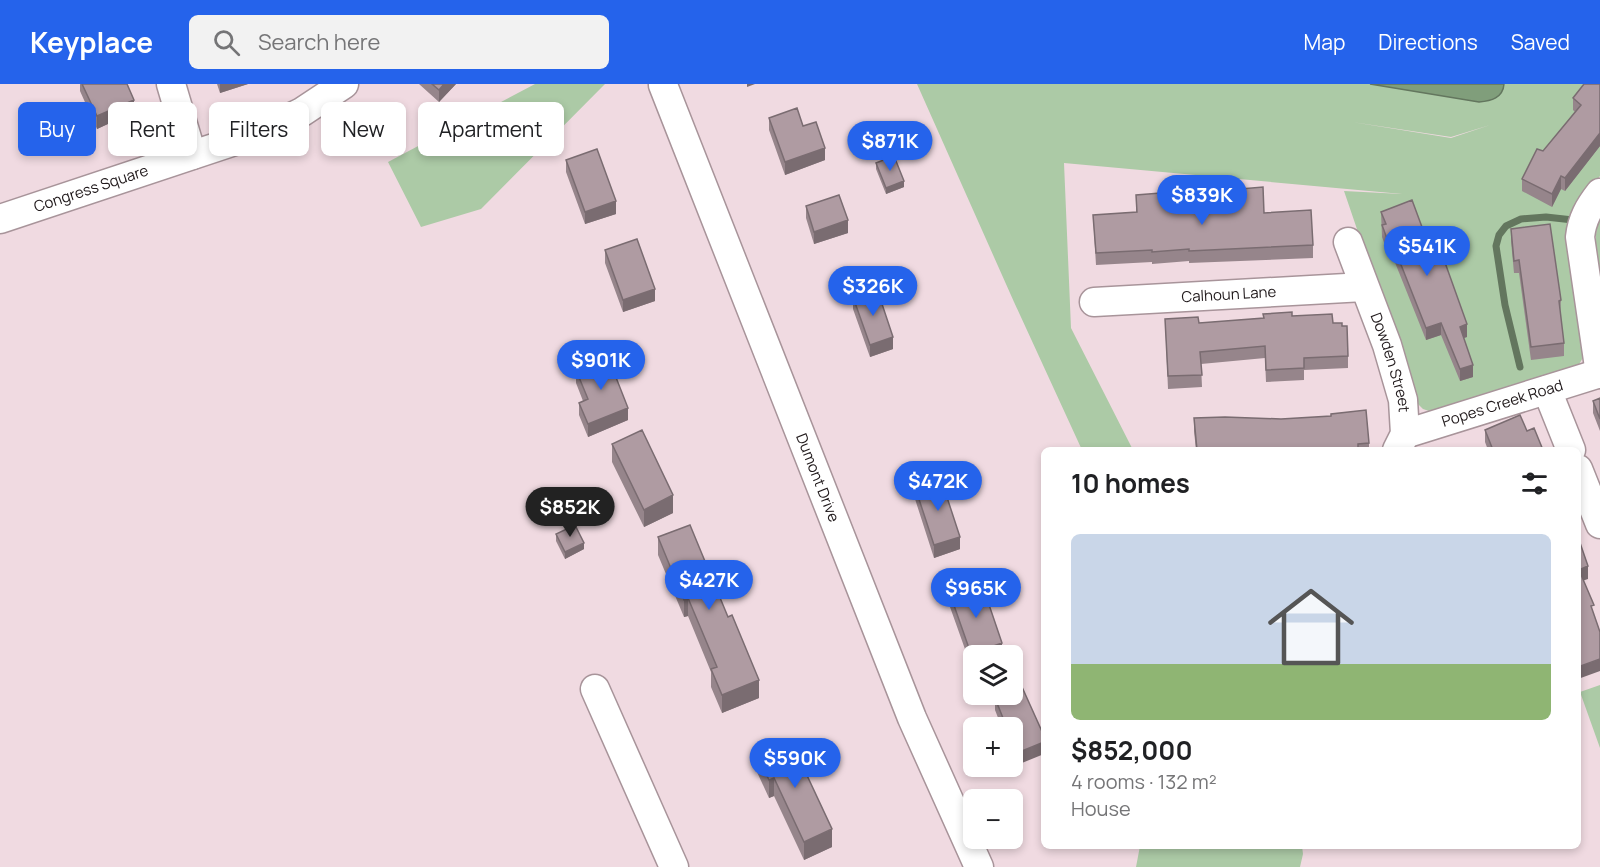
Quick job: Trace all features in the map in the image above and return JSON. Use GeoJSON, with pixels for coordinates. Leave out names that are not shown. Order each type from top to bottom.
{"type":"FeatureCollection","features":[{"type":"Feature","properties":{"kind":"street"},"geometry":{"type":"LineString","coordinates":[[171,84],[176,102]]}},
{"type":"Feature","properties":{"kind":"street","name":"Congress Square"},"geometry":{"type":"LineString","coordinates":[[197,153],[256,134],[293,117],[344,84]]}},
{"type":"Feature","properties":{"kind":"street","name":"Dumont Drive"},"geometry":{"type":"LineString","coordinates":[[663,85],[912,718],[979,867]]}},
{"type":"Feature","properties":{"kind":"street","name":"Congress Square"},"geometry":{"type":"LineString","coordinates":[[0,219],[189,156]]}},
{"type":"Feature","properties":{"kind":"street"},"geometry":{"type":"LineString","coordinates":[[1600,193],[1589,207],[1582,222],[1580,237],[1600,374]]}},
{"type":"Feature","properties":{"kind":"street","name":"Dowden Street"},"geometry":{"type":"LineString","coordinates":[[1348,242],[1387,345],[1403,400],[1401,442]]}},
{"type":"Feature","properties":{"kind":"street","name":"Calhoun Lane"},"geometry":{"type":"LineString","coordinates":[[1095,302],[1364,287]]}},
{"type":"Feature","properties":{"kind":"street","name":"Popes Creek Road"},"geometry":{"type":"LineString","coordinates":[[1401,442],[1547,390],[1600,374]]}},
{"type":"Feature","properties":{"kind":"street"},"geometry":{"type":"LineString","coordinates":[[1547,390],[1569,447]]}},
{"type":"Feature","properties":{"kind":"street"},"geometry":{"type":"LineString","coordinates":[[1581,476],[1600,524]]}},
{"type":"Feature","properties":{"kind":"street"},"geometry":{"type":"LineString","coordinates":[[595,688],[675,867]]}},
{"type":"Feature","properties":{"kind":"shaded area"},"geometry":{"type":"Polygon","coordinates":[[[535,84],[605,84],[564,125],[564,102],[501,102],[535,84]]]}},
{"type":"Feature","properties":{"kind":"shaded area"},"geometry":{"type":"Polygon","coordinates":[[[917,84],[1600,84],[1600,176],[1581,202],[1584,356],[1578,366],[1432,412],[1423,409],[1416,402],[1344,191],[1402,194],[1064,163],[1071,328],[1131,447],[1081,447],[917,84]],[[1352,122],[1451,138],[1490,125],[1451,137],[1352,122]]]}},
{"type":"Feature","properties":{"kind":"shaded area"},"geometry":{"type":"Polygon","coordinates":[[[1370,84],[1504,84],[1499,96],[1492,100],[1479,102],[1370,84]]]}},
{"type":"Feature","properties":{"kind":"shaded area"},"geometry":{"type":"Polygon","coordinates":[[[418,146],[418,156],[534,156],[481,209],[421,227],[388,162],[399,156],[406,156],[406,152],[418,146]]]}},
{"type":"Feature","properties":{"kind":"shaded area"},"geometry":{"type":"Polygon","coordinates":[[[1600,218],[1600,278],[1596,240],[1600,218]]]}},
{"type":"Feature","properties":{"kind":"shaded area"},"geometry":{"type":"Polygon","coordinates":[[[1600,685],[1600,748],[1581,695],[1581,692],[1600,685]]]}},
{"type":"Feature","properties":{"kind":"shaded area"},"geometry":{"type":"Polygon","coordinates":[[[1139,849],[1302,849],[1303,854],[1300,867],[1136,867],[1139,849]]]}},
{"type":"Feature","properties":{"kind":"building"},"geometry":{"type":"Polygon","coordinates":[[[82,84],[127,84],[134,100],[108,102],[108,111],[97,116],[96,102],[90,102],[82,84]]]}},
{"type":"Feature","properties":{"kind":"building"},"geometry":{"type":"Polygon","coordinates":[[[432,84],[444,84],[439,90],[432,84]]]}},
{"type":"Feature","properties":{"kind":"building"},"geometry":{"type":"Polygon","coordinates":[[[1584,84],[1600,84],[1600,133],[1565,178],[1561,176],[1552,194],[1522,179],[1537,149],[1543,151],[1581,105],[1573,98],[1584,84]]]}},
{"type":"Feature","properties":{"kind":"building"},"geometry":{"type":"Polygon","coordinates":[[[797,108],[803,126],[816,122],[825,148],[785,162],[769,118],[797,108]]]}},
{"type":"Feature","properties":{"kind":"building"},"geometry":{"type":"Polygon","coordinates":[[[597,149],[616,201],[585,212],[566,160],[597,149]]]}},
{"type":"Feature","properties":{"kind":"building"},"geometry":{"type":"Polygon","coordinates":[[[894,156],[904,181],[886,188],[876,163],[894,156]]]}},
{"type":"Feature","properties":{"kind":"building"},"geometry":{"type":"Polygon","coordinates":[[[1263,187],[1264,213],[1311,210],[1313,245],[1096,253],[1093,215],[1137,212],[1136,195],[1173,192],[1175,212],[1230,208],[1229,190],[1263,187]]]}},
{"type":"Feature","properties":{"kind":"building"},"geometry":{"type":"Polygon","coordinates":[[[839,195],[848,220],[814,232],[806,206],[839,195]]]}},
{"type":"Feature","properties":{"kind":"building"},"geometry":{"type":"Polygon","coordinates":[[[1412,200],[1429,246],[1438,243],[1467,324],[1460,327],[1473,365],[1460,369],[1441,323],[1426,328],[1392,242],[1389,244],[1382,225],[1386,224],[1381,212],[1412,200]]]}},
{"type":"Feature","properties":{"kind":"building"},"geometry":{"type":"Polygon","coordinates":[[[1550,224],[1561,300],[1559,301],[1564,343],[1531,347],[1519,260],[1514,261],[1511,229],[1550,224]]]}},
{"type":"Feature","properties":{"kind":"building"},"geometry":{"type":"Polygon","coordinates":[[[637,239],[655,289],[623,300],[605,250],[637,239]]]}},
{"type":"Feature","properties":{"kind":"building"},"geometry":{"type":"Polygon","coordinates":[[[877,289],[893,337],[870,345],[853,297],[877,289]]]}},
{"type":"Feature","properties":{"kind":"building"},"geometry":{"type":"Polygon","coordinates":[[[1292,312],[1292,316],[1332,314],[1333,323],[1342,323],[1342,326],[1347,326],[1348,356],[1304,358],[1304,368],[1266,370],[1265,346],[1200,352],[1202,375],[1168,376],[1165,319],[1198,317],[1199,323],[1264,318],[1263,314],[1292,312]]]}},
{"type":"Feature","properties":{"kind":"building"},"geometry":{"type":"Polygon","coordinates":[[[608,357],[628,408],[588,424],[579,403],[588,399],[576,370],[608,357]]]}},
{"type":"Feature","properties":{"kind":"building"},"geometry":{"type":"Polygon","coordinates":[[[1600,398],[1600,419],[1593,401],[1600,398]]]}},
{"type":"Feature","properties":{"kind":"building"},"geometry":{"type":"Polygon","coordinates":[[[1366,410],[1369,443],[1358,444],[1358,447],[1197,447],[1194,418],[1281,419],[1331,416],[1331,414],[1366,410]]]}},
{"type":"Feature","properties":{"kind":"building"},"geometry":{"type":"Polygon","coordinates":[[[1520,415],[1527,431],[1534,428],[1542,447],[1492,447],[1485,430],[1520,415]]]}},
{"type":"Feature","properties":{"kind":"building"},"geometry":{"type":"Polygon","coordinates":[[[642,430],[673,495],[644,510],[612,444],[642,430]]]}},
{"type":"Feature","properties":{"kind":"building"},"geometry":{"type":"Polygon","coordinates":[[[941,479],[960,537],[934,545],[915,487],[941,479]]]}},
{"type":"Feature","properties":{"kind":"building"},"geometry":{"type":"Polygon","coordinates":[[[575,525],[584,543],[565,552],[556,534],[575,525]]]}},
{"type":"Feature","properties":{"kind":"building"},"geometry":{"type":"Polygon","coordinates":[[[690,525],[728,617],[732,615],[759,680],[722,695],[711,669],[717,667],[688,598],[684,600],[658,537],[690,525]]]}},
{"type":"Feature","properties":{"kind":"building"},"geometry":{"type":"Polygon","coordinates":[[[1581,546],[1588,566],[1581,569],[1581,546]]]}},
{"type":"Feature","properties":{"kind":"building"},"geometry":{"type":"Polygon","coordinates":[[[1581,575],[1594,605],[1591,606],[1600,632],[1600,659],[1581,666],[1581,575]]]}},
{"type":"Feature","properties":{"kind":"building"},"geometry":{"type":"Polygon","coordinates":[[[982,584],[1002,643],[968,645],[950,594],[982,584]]]}},
{"type":"Feature","properties":{"kind":"building"},"geometry":{"type":"Polygon","coordinates":[[[1023,689],[1041,729],[1041,743],[1023,751],[1023,717],[1003,717],[998,705],[1023,705],[1023,689]]]}},
{"type":"Feature","properties":{"kind":"building"},"geometry":{"type":"Polygon","coordinates":[[[790,739],[832,829],[804,842],[774,778],[769,780],[757,754],[790,739]]]}},
{"type":"Feature","properties":{"kind":"waterway"},"geometry":{"type":"LineString","coordinates":[[1520,367],[1505,305],[1496,246],[1499,235],[1506,226],[1521,219],[1546,217],[1573,220]]}}]}
